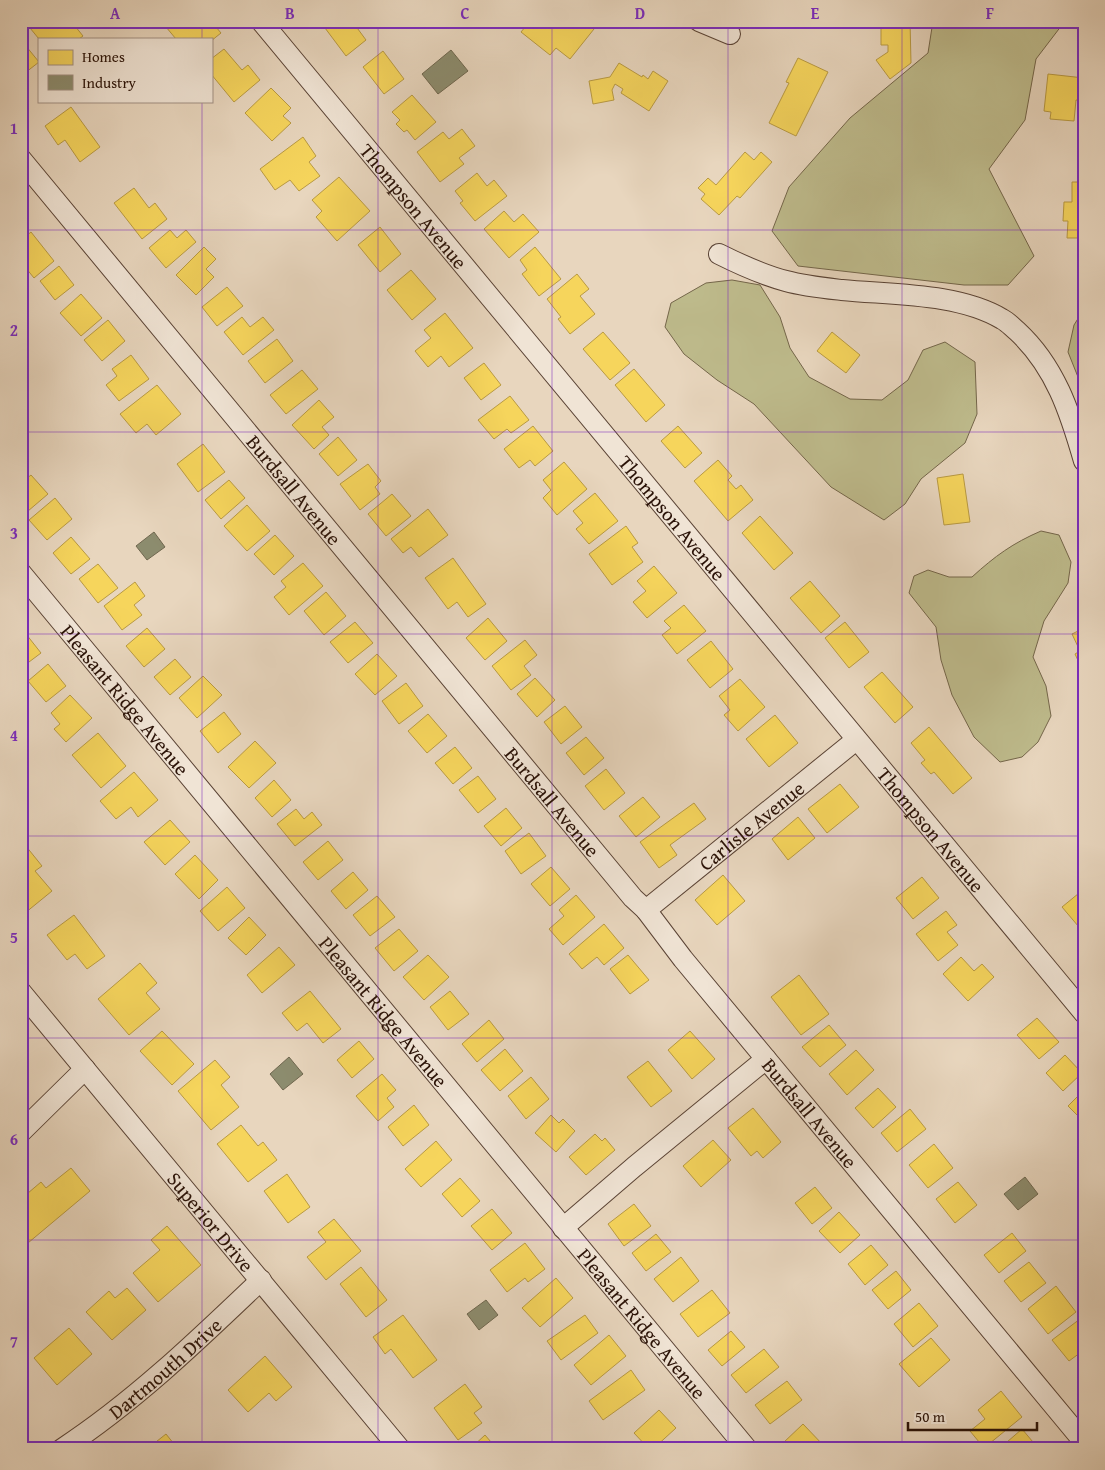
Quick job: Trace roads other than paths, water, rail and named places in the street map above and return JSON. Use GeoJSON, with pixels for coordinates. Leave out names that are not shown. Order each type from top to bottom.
{"type":"FeatureCollection","features":[{"type":"Feature","properties":{"kind":"street","name":"Thompson Avenue"},"geometry":{"type":"LineString","coordinates":[[261,21],[1084,1013]]}},
{"type":"Feature","properties":{"kind":"street"},"geometry":{"type":"LineString","coordinates":[[699,21],[730,34]]}},
{"type":"Feature","properties":{"kind":"street","name":"Burdsall Avenue"},"geometry":{"type":"LineString","coordinates":[[21,159],[633,898],[646,910],[683,959],[1084,1442]]}},
{"type":"Feature","properties":{"kind":"street"},"geometry":{"type":"LineString","coordinates":[[719,254],[743,266],[787,282],[842,290],[926,297],[977,307],[1004,319],[1030,344],[1054,376],[1073,422],[1084,461]]}},
{"type":"Feature","properties":{"kind":"street","name":"Pleasant Ridge Avenue"},"geometry":{"type":"LineString","coordinates":[[21,573],[747,1449]]}},
{"type":"Feature","properties":{"kind":"street","name":"Carlisle Avenue"},"geometry":{"type":"LineString","coordinates":[[646,910],[856,740]]}},
{"type":"Feature","properties":{"kind":"street","name":"Superior Drive"},"geometry":{"type":"LineString","coordinates":[[21,992],[400,1449]]}},
{"type":"Feature","properties":{"kind":"street"},"geometry":{"type":"LineString","coordinates":[[563,1228],[766,1058]]}},
{"type":"Feature","properties":{"kind":"street"},"geometry":{"type":"LineString","coordinates":[[21,1132],[85,1069]]}},
{"type":"Feature","properties":{"kind":"street","name":"Dartmouth Drive"},"geometry":{"type":"LineString","coordinates":[[62,1449],[152,1380],[261,1280]]}}]}
